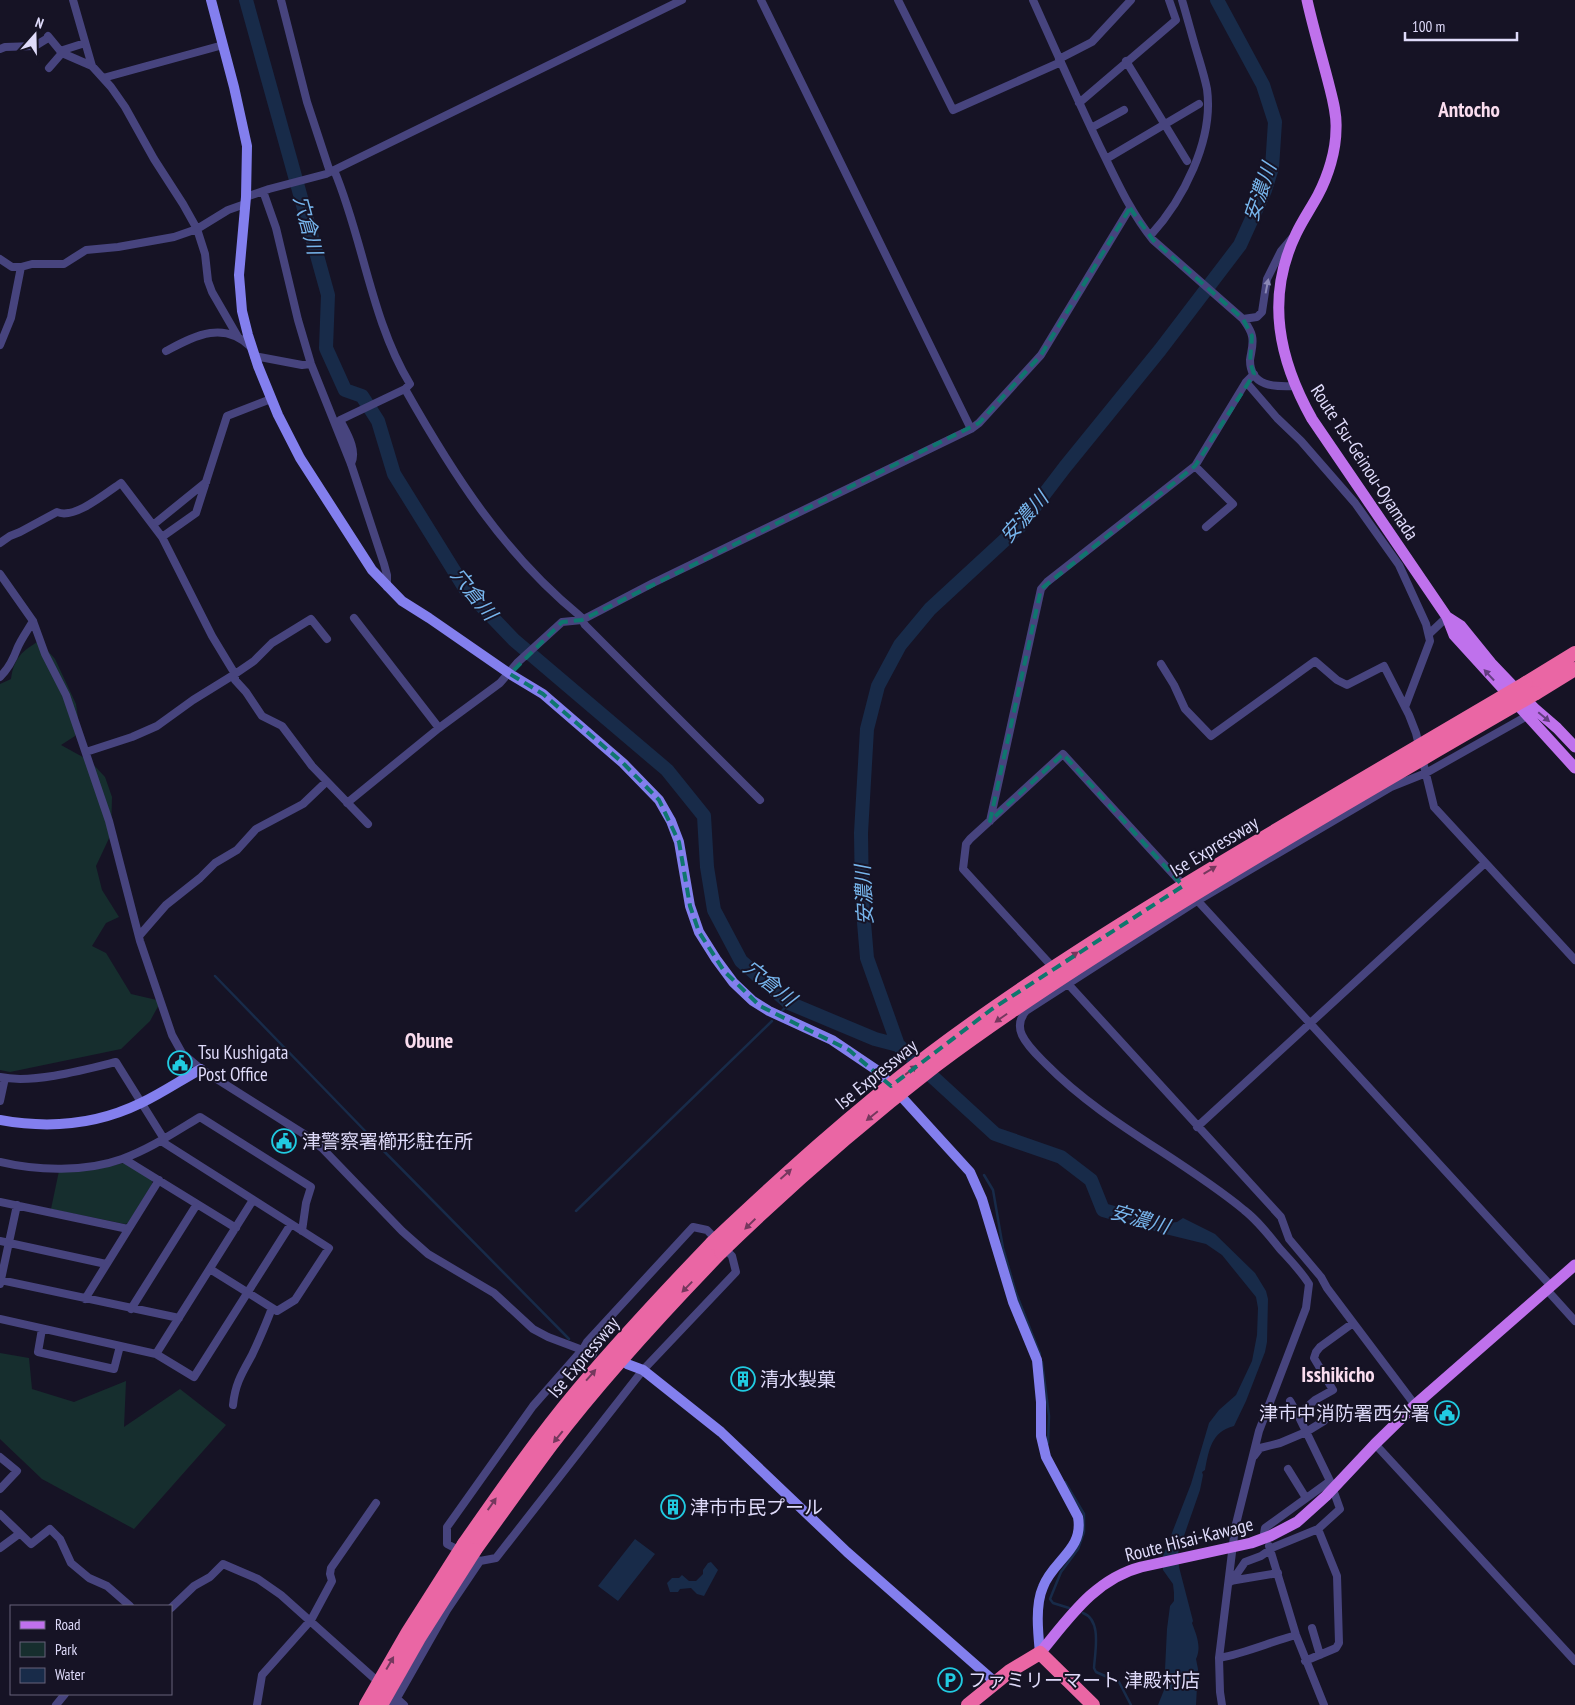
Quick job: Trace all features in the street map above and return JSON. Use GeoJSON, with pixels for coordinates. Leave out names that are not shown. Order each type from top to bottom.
{"type":"FeatureCollection","features":[{"type":"Feature","properties":{"kind":"highway","name":"Ise Expressway"},"geometry":{"type":"LineString","coordinates":[[716,1248],[779,1180],[929,1055],[992,1010],[1080,950],[1187,884],[1575,653]]}},
{"type":"Feature","properties":{"kind":"highway","name":"Ise Expressway"},"geometry":{"type":"LineString","coordinates":[[380,1705],[473,1551],[507,1483],[577,1391],[662,1295],[716,1248],[762,1212],[852,1133],[937,1065],[1000,1019],[1087,961],[1203,888],[1398,773],[1539,695],[1575,669]]}},
{"type":"Feature","properties":{"kind":"highway"},"geometry":{"type":"LineString","coordinates":[[1539,695],[1575,677]]}},
{"type":"Feature","properties":{"kind":"highway","name":"Ise Expressway"},"geometry":{"type":"LineString","coordinates":[[366,1705],[408,1632],[473,1551]]}},
{"type":"Feature","properties":{"kind":"highway"},"geometry":{"type":"LineString","coordinates":[[968,1705],[995,1682],[1040,1653],[1093,1705]]}},
{"type":"Feature","properties":{"kind":"main road"},"geometry":{"type":"LineString","coordinates":[[211,0],[234,87],[247,146],[246,200],[239,289],[242,312],[253,351],[271,399],[300,458],[372,570],[402,601],[550,699],[623,763],[659,800],[671,821],[679,842],[690,906],[699,932],[733,982],[769,1012],[832,1040],[878,1071],[970,1172],[982,1199],[1013,1302],[1037,1360],[1041,1402],[1041,1436],[1046,1457],[1080,1524],[1073,1546],[1048,1577],[1042,1589],[1038,1623],[1040,1653]]}},
{"type":"Feature","properties":{"kind":"main road","name":"Route Tsu-Geinou-Oyamada"},"geometry":{"type":"LineString","coordinates":[[1307,0],[1333,101],[1336,130],[1331,159],[1324,181],[1296,234],[1284,267],[1279,304],[1283,345],[1295,386],[1312,419],[1360,500],[1447,617],[1454,635],[1575,768]]}},
{"type":"Feature","properties":{"kind":"main road","name":"Route Tsu-Geinou-Oyamada"},"geometry":{"type":"LineString","coordinates":[[1447,617],[1461,626],[1491,663],[1575,747]]}},
{"type":"Feature","properties":{"kind":"main road"},"geometry":{"type":"LineString","coordinates":[[0,1120],[18,1124],[72,1124],[109,1116],[142,1103],[201,1069]]}},
{"type":"Feature","properties":{"kind":"main road","name":"Route Hisai-Kawage"},"geometry":{"type":"LineString","coordinates":[[1040,1653],[1088,1597],[1109,1580],[1127,1571],[1141,1567],[1251,1543],[1270,1536],[1308,1513],[1331,1485],[1416,1405],[1575,1265]]}},
{"type":"Feature","properties":{"kind":"main road"},"geometry":{"type":"LineString","coordinates":[[627,1364],[643,1370],[721,1432],[848,1552],[995,1682]]}},
{"type":"Feature","properties":{"kind":"street"},"geometry":{"type":"LineString","coordinates":[[73,0],[92,66]]}},
{"type":"Feature","properties":{"kind":"street"},"geometry":{"type":"LineString","coordinates":[[281,0],[307,102],[330,172],[347,204],[386,330],[410,384],[403,390],[340,420],[352,447],[353,460],[351,464]]}},
{"type":"Feature","properties":{"kind":"street"},"geometry":{"type":"LineString","coordinates":[[0,259],[12,267],[32,264],[64,264],[86,250],[160,240],[197,229],[266,190],[330,172],[682,0]]}},
{"type":"Feature","properties":{"kind":"street"},"geometry":{"type":"LineString","coordinates":[[761,0],[971,429]]}},
{"type":"Feature","properties":{"kind":"street"},"geometry":{"type":"LineString","coordinates":[[898,0],[952,110],[1060,61],[1092,42],[1131,0]]}},
{"type":"Feature","properties":{"kind":"street"},"geometry":{"type":"LineString","coordinates":[[1033,0],[1079,103],[1130,208],[1152,238],[1243,319],[1250,329],[1252,336],[1253,343],[1250,362],[1253,372],[1264,384],[1295,386]]}},
{"type":"Feature","properties":{"kind":"street"},"geometry":{"type":"LineString","coordinates":[[1079,103],[1176,20],[1169,0]]}},
{"type":"Feature","properties":{"kind":"street"},"geometry":{"type":"LineString","coordinates":[[1152,238],[1190,178],[1201,144],[1207,114],[1207,89],[1182,0]]}},
{"type":"Feature","properties":{"kind":"street"},"geometry":{"type":"LineString","coordinates":[[0,49],[5,47],[36,46],[48,37],[61,52],[92,66],[125,108],[197,229],[205,254],[208,281],[212,292],[238,337],[253,351],[302,364],[311,364]]}},
{"type":"Feature","properties":{"kind":"street"},"geometry":{"type":"LineString","coordinates":[[49,68],[61,52],[86,44]]}},
{"type":"Feature","properties":{"kind":"street"},"geometry":{"type":"LineString","coordinates":[[103,78],[223,45]]}},
{"type":"Feature","properties":{"kind":"street"},"geometry":{"type":"LineString","coordinates":[[1126,61],[1188,161]]}},
{"type":"Feature","properties":{"kind":"street"},"geometry":{"type":"LineString","coordinates":[[1106,158],[1199,104]]}},
{"type":"Feature","properties":{"kind":"street"},"geometry":{"type":"LineString","coordinates":[[1091,128],[1124,110]]}},
{"type":"Feature","properties":{"kind":"street"},"geometry":{"type":"LineString","coordinates":[[266,190],[292,298],[311,364],[351,464],[384,564],[387,587]]}},
{"type":"Feature","properties":{"kind":"street"},"geometry":{"type":"LineString","coordinates":[[347,803],[439,728],[500,683],[510,674],[517,663],[559,624],[564,621],[582,620],[653,583],[980,423],[1041,355],[1130,208]]}},
{"type":"Feature","properties":{"kind":"street"},"geometry":{"type":"LineString","coordinates":[[1243,319],[1257,317],[1262,312],[1267,279],[1270,272],[1286,244],[1296,234]]}},
{"type":"Feature","properties":{"kind":"street"},"geometry":{"type":"LineString","coordinates":[[0,345],[11,318],[21,267]]}},
{"type":"Feature","properties":{"kind":"street"},"geometry":{"type":"LineString","coordinates":[[166,351],[213,332],[227,332],[238,337]]}},
{"type":"Feature","properties":{"kind":"street"},"geometry":{"type":"LineString","coordinates":[[990,821],[1041,589],[1047,582],[1103,537],[1195,466],[1253,372]]}},
{"type":"Feature","properties":{"kind":"street"},"geometry":{"type":"LineString","coordinates":[[1246,382],[1277,418],[1360,500],[1400,565],[1426,624],[1430,641],[1405,707]]}},
{"type":"Feature","properties":{"kind":"street"},"geometry":{"type":"LineString","coordinates":[[403,390],[457,478],[499,534],[585,625],[760,800]]}},
{"type":"Feature","properties":{"kind":"street"},"geometry":{"type":"LineString","coordinates":[[162,537],[196,513],[227,416],[271,399]]}},
{"type":"Feature","properties":{"kind":"street"},"geometry":{"type":"LineString","coordinates":[[1195,466],[1233,504],[1206,527]]}},
{"type":"Feature","properties":{"kind":"street"},"geometry":{"type":"LineString","coordinates":[[153,525],[206,482]]}},
{"type":"Feature","properties":{"kind":"street"},"geometry":{"type":"LineString","coordinates":[[0,543],[56,512],[66,515],[87,506],[121,483],[162,537],[212,636],[235,674],[235,680],[246,692],[262,716],[282,726],[326,782],[368,824]]}},
{"type":"Feature","properties":{"kind":"street"},"geometry":{"type":"LineString","coordinates":[[0,574],[33,621],[45,654],[66,695],[109,821],[139,936],[176,1044],[182,1053],[201,1069],[316,1143],[402,1231],[428,1254],[494,1293],[533,1329],[548,1338],[593,1354]]}},
{"type":"Feature","properties":{"kind":"street"},"geometry":{"type":"LineString","coordinates":[[1429,634],[1447,617]]}},
{"type":"Feature","properties":{"kind":"street"},"geometry":{"type":"LineString","coordinates":[[354,618],[439,728]]}},
{"type":"Feature","properties":{"kind":"street"},"geometry":{"type":"LineString","coordinates":[[86,752],[132,737],[157,726],[193,700],[254,661],[272,644],[311,619],[327,639]]}},
{"type":"Feature","properties":{"kind":"street"},"geometry":{"type":"LineString","coordinates":[[0,677],[10,664],[33,621]]}},
{"type":"Feature","properties":{"kind":"street"},"geometry":{"type":"LineString","coordinates":[[1162,664],[1185,709],[1211,736],[1315,661],[1337,680],[1348,685],[1384,666],[1416,733],[1434,807],[1575,960]]}},
{"type":"Feature","properties":{"kind":"street"},"geometry":{"type":"LineString","coordinates":[[1222,1705],[1220,1658],[1230,1581],[1232,1548],[1236,1528],[1252,1460],[1267,1408],[1306,1308],[1309,1284],[1300,1271],[1244,1210],[1122,1126],[1053,1071],[1022,1036],[1019,1024],[1022,1015],[1066,984],[1197,901],[1391,787],[1426,773],[1526,716]]}},
{"type":"Feature","properties":{"kind":"street"},"geometry":{"type":"LineString","coordinates":[[1416,1405],[1324,1282],[1289,1239],[1281,1217],[1066,984],[963,869],[966,844],[1063,754],[1549,1288],[1575,1321]]}},
{"type":"Feature","properties":{"kind":"street"},"geometry":{"type":"LineString","coordinates":[[139,936],[166,905],[200,878],[215,863],[237,850],[256,829],[303,804],[326,782]]}},
{"type":"Feature","properties":{"kind":"street"},"geometry":{"type":"LineString","coordinates":[[1198,1127],[1485,863]]}},
{"type":"Feature","properties":{"kind":"street"},"geometry":{"type":"LineString","coordinates":[[0,1101],[2,1078],[33,1078],[86,1070],[116,1062],[163,1140],[329,1248],[295,1300],[277,1311],[210,1269]]}},
{"type":"Feature","properties":{"kind":"street"},"geometry":{"type":"LineString","coordinates":[[0,1162],[27,1167],[73,1168],[106,1164],[124,1159],[163,1140],[200,1117],[311,1187],[306,1203],[302,1231]]}},
{"type":"Feature","properties":{"kind":"street"},"geometry":{"type":"LineString","coordinates":[[124,1159],[236,1228]]}},
{"type":"Feature","properties":{"kind":"street"},"geometry":{"type":"LineString","coordinates":[[85,1299],[159,1180]]}},
{"type":"Feature","properties":{"kind":"street"},"geometry":{"type":"LineString","coordinates":[[156,1354],[253,1200]]}},
{"type":"Feature","properties":{"kind":"street"},"geometry":{"type":"LineString","coordinates":[[0,1202],[128,1229]]}},
{"type":"Feature","properties":{"kind":"street"},"geometry":{"type":"LineString","coordinates":[[131,1308],[197,1204]]}},
{"type":"Feature","properties":{"kind":"street"},"geometry":{"type":"LineString","coordinates":[[17,1206],[0,1281],[179,1318]]}},
{"type":"Feature","properties":{"kind":"street"},"geometry":{"type":"LineString","coordinates":[[0,1319],[156,1354],[194,1378],[291,1224]]}},
{"type":"Feature","properties":{"kind":"street"},"geometry":{"type":"LineString","coordinates":[[693,1227],[707,1230],[732,1256],[736,1272],[643,1370],[496,1558],[447,1544],[447,1527],[533,1406],[587,1342],[693,1227]]}},
{"type":"Feature","properties":{"kind":"street"},"geometry":{"type":"LineString","coordinates":[[0,1241],[106,1264]]}},
{"type":"Feature","properties":{"kind":"street"},"geometry":{"type":"LineString","coordinates":[[1300,1271],[1324,1282]]}},
{"type":"Feature","properties":{"kind":"street"},"geometry":{"type":"LineString","coordinates":[[233,1405],[236,1385],[240,1375],[252,1355],[272,1308]]}},
{"type":"Feature","properties":{"kind":"street"},"geometry":{"type":"LineString","coordinates":[[1298,1415],[1315,1400],[1333,1390],[1314,1358],[1320,1347],[1353,1323]]}},
{"type":"Feature","properties":{"kind":"street"},"geometry":{"type":"LineString","coordinates":[[42,1329],[38,1352],[114,1369],[120,1346]]}},
{"type":"Feature","properties":{"kind":"street"},"geometry":{"type":"LineString","coordinates":[[1230,1581],[1245,1562],[1261,1556],[1270,1547],[1318,1529],[1340,1509],[1331,1485],[1290,1401]]}},
{"type":"Feature","properties":{"kind":"street"},"geometry":{"type":"LineString","coordinates":[[1252,1460],[1260,1448],[1280,1443],[1306,1432],[1324,1421]]}},
{"type":"Feature","properties":{"kind":"street"},"geometry":{"type":"LineString","coordinates":[[1375,1444],[1575,1661]]}},
{"type":"Feature","properties":{"kind":"street"},"geometry":{"type":"LineString","coordinates":[[0,1457],[17,1471],[0,1489]]}},
{"type":"Feature","properties":{"kind":"street"},"geometry":{"type":"LineString","coordinates":[[1288,1470],[1306,1498]]}},
{"type":"Feature","properties":{"kind":"street"},"geometry":{"type":"LineString","coordinates":[[1264,1534],[1265,1528],[1306,1498],[1331,1485]]}},
{"type":"Feature","properties":{"kind":"street"},"geometry":{"type":"LineString","coordinates":[[257,1705],[262,1675],[311,1620],[332,1581],[331,1568],[376,1503]]}},
{"type":"Feature","properties":{"kind":"street"},"geometry":{"type":"LineString","coordinates":[[0,1514],[31,1544],[50,1529],[60,1539],[71,1563],[89,1578],[107,1586],[129,1605]]}},
{"type":"Feature","properties":{"kind":"street"},"geometry":{"type":"LineString","coordinates":[[1305,1661],[1336,1648],[1339,1643],[1337,1576],[1318,1529]]}},
{"type":"Feature","properties":{"kind":"street"},"geometry":{"type":"LineString","coordinates":[[0,1548],[19,1534]]}},
{"type":"Feature","properties":{"kind":"street"},"geometry":{"type":"LineString","coordinates":[[1270,1547],[1296,1635],[1324,1705]]}},
{"type":"Feature","properties":{"kind":"street"},"geometry":{"type":"LineString","coordinates":[[395,1701],[447,1610],[473,1551]]}},
{"type":"Feature","properties":{"kind":"street"},"geometry":{"type":"LineString","coordinates":[[172,1607],[194,1586],[210,1577],[223,1564],[258,1579],[281,1595],[311,1620],[395,1701],[404,1705]]}},
{"type":"Feature","properties":{"kind":"street"},"geometry":{"type":"LineString","coordinates":[[1230,1581],[1278,1573]]}},
{"type":"Feature","properties":{"kind":"street"},"geometry":{"type":"LineString","coordinates":[[1312,1628],[1320,1655]]}},
{"type":"Feature","properties":{"kind":"street"},"geometry":{"type":"LineString","coordinates":[[1220,1658],[1296,1635]]}},
{"type":"Feature","properties":{"kind":"street"},"geometry":{"type":"LineString","coordinates":[[56,1705],[65,1695]]}},
{"type":"Feature","properties":{"kind":"highlighted area"},"geometry":{"type":"Polygon","coordinates":[[[1130,208],[1153,240],[1243,319],[1252,336],[1250,362],[1254,374],[1195,466],[1041,589],[990,821],[1063,754],[1183,886],[992,1009],[891,1086],[849,1050],[760,1006],[724,971],[699,932],[690,906],[679,842],[659,800],[623,763],[543,694],[510,674],[562,622],[582,620],[979,423],[1041,355],[1130,208]]]}},
{"type":"Feature","properties":{"kind":"green space"},"geometry":{"type":"Polygon","coordinates":[[[39,641],[55,659],[76,704],[78,718],[75,736],[61,745],[90,761],[105,777],[112,797],[111,834],[96,866],[102,890],[119,917],[106,923],[92,946],[106,953],[131,994],[161,1001],[150,1021],[121,1049],[10,1072],[0,1070],[0,684],[11,679],[17,660],[28,648],[39,641]]]}},
{"type":"Feature","properties":{"kind":"green space"},"geometry":{"type":"Polygon","coordinates":[[[124,1163],[152,1180],[152,1184],[128,1223],[125,1224],[51,1209],[59,1171],[93,1170],[124,1163]]]}},
{"type":"Feature","properties":{"kind":"green space"},"geometry":{"type":"Polygon","coordinates":[[[0,1353],[29,1358],[32,1389],[74,1402],[126,1381],[124,1427],[180,1389],[226,1425],[134,1529],[42,1479],[0,1439],[0,1353]]]}},
{"type":"Feature","properties":{"kind":"water"},"geometry":{"type":"Polygon","coordinates":[[[1107,1208],[1169,1223],[1177,1222],[1183,1218],[1215,1234],[1255,1273],[1266,1291],[1268,1299],[1265,1352],[1234,1426],[1220,1433],[1212,1443],[1205,1470],[1202,1472],[1200,1490],[1178,1553],[1179,1567],[1192,1623],[1197,1636],[1196,1705],[1158,1705],[1164,1690],[1167,1629],[1170,1606],[1174,1601],[1173,1584],[1163,1570],[1163,1556],[1191,1484],[1209,1423],[1219,1410],[1236,1395],[1252,1361],[1257,1335],[1258,1308],[1256,1297],[1222,1255],[1206,1244],[1157,1232],[1131,1220],[1100,1213],[1107,1208]]]}},
{"type":"Feature","properties":{"kind":"water"},"geometry":{"type":"Polygon","coordinates":[[[635,1539],[655,1554],[618,1601],[598,1586],[635,1539]]]}},
{"type":"Feature","properties":{"kind":"water"},"geometry":{"type":"Polygon","coordinates":[[[711,1562],[718,1570],[704,1596],[697,1594],[691,1588],[670,1592],[667,1583],[672,1578],[679,1578],[682,1575],[689,1581],[696,1581],[703,1574],[703,1570],[708,1563],[711,1562]]]}},
{"type":"Feature","properties":{"kind":"waterway","name":"穴倉川"},"geometry":{"type":"LineString","coordinates":[[246,0],[328,295],[326,348],[345,390],[362,396],[378,421],[394,474],[466,590],[514,640],[667,770],[704,816],[707,867],[714,910],[741,961],[789,1003],[875,1039],[898,1045]]}},
{"type":"Feature","properties":{"kind":"waterway","name":"安濃川"},"geometry":{"type":"LineString","coordinates":[[1121,1215],[1103,1210],[1091,1180],[1061,1157],[995,1134],[898,1045],[867,958],[862,899],[861,833],[867,729],[878,686],[900,645],[930,609],[1020,526],[1065,467],[1160,350],[1240,245],[1265,190],[1272,168],[1275,122],[1263,85],[1217,0]]}},
{"type":"Feature","properties":{"kind":"waterway"},"geometry":{"type":"LineString","coordinates":[[215,976],[369,1135]]}},
{"type":"Feature","properties":{"kind":"waterway"},"geometry":{"type":"LineString","coordinates":[[781,1012],[789,1003]]}},
{"type":"Feature","properties":{"kind":"waterway"},"geometry":{"type":"LineString","coordinates":[[576,1211],[772,1021]]}},
{"type":"Feature","properties":{"kind":"waterway"},"geometry":{"type":"LineString","coordinates":[[374,1141],[569,1339]]}},
{"type":"Feature","properties":{"kind":"waterway"},"geometry":{"type":"LineString","coordinates":[[984,1175],[993,1190],[1003,1248],[1016,1293],[1040,1354]]}},
{"type":"Feature","properties":{"kind":"waterway"},"geometry":{"type":"LineString","coordinates":[[1042,1362],[1049,1416],[1048,1443]]}},
{"type":"Feature","properties":{"kind":"waterway"},"geometry":{"type":"LineString","coordinates":[[1065,1482],[1084,1514],[1084,1532],[1078,1549],[1061,1572],[1050,1599],[1053,1603],[1069,1608]]}},
{"type":"Feature","properties":{"kind":"waterway"},"geometry":{"type":"LineString","coordinates":[[1083,1613],[1093,1622],[1095,1629],[1094,1668],[1096,1672],[1119,1682],[1131,1705]]}},
{"type":"Feature","properties":{"kind":"place","name":"Tsu Kushigata Post Office"},"geometry":{"type":"Point","coordinates":[180,1063]}},
{"type":"Feature","properties":{"kind":"place","name":"津警察署櫛形駐在所"},"geometry":{"type":"Point","coordinates":[284,1141]}},
{"type":"Feature","properties":{"kind":"place","name":"清水製菓"},"geometry":{"type":"Point","coordinates":[743,1379]}},
{"type":"Feature","properties":{"kind":"place","name":"津市中消防署西分署"},"geometry":{"type":"Point","coordinates":[1447,1413]}},
{"type":"Feature","properties":{"kind":"place","name":"津市市民プール"},"geometry":{"type":"Point","coordinates":[673,1507]}},
{"type":"Feature","properties":{"kind":"place","name":"ファミリーマート 津殿村店"},"geometry":{"type":"Point","coordinates":[950,1680]}},
{"type":"Feature","properties":{"kind":"district","name":"Antocho"},"geometry":{"type":"Point","coordinates":[1469,109]}},
{"type":"Feature","properties":{"kind":"district","name":"Obune"},"geometry":{"type":"Point","coordinates":[429,1040]}},
{"type":"Feature","properties":{"kind":"district","name":"Isshikicho"},"geometry":{"type":"Point","coordinates":[1338,1374]}}]}
